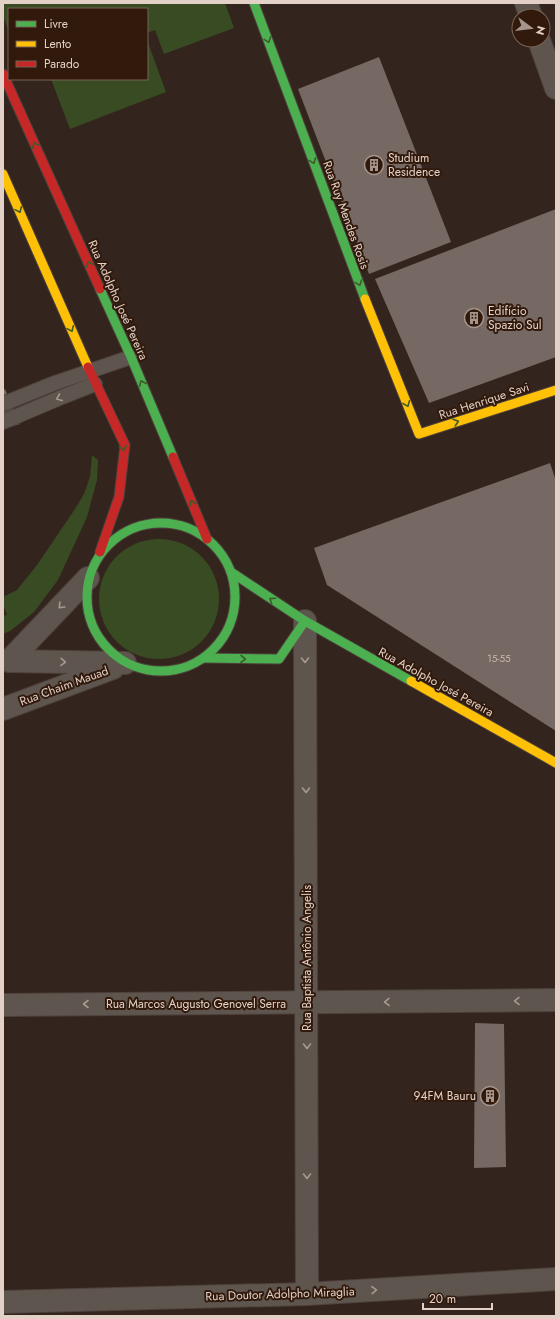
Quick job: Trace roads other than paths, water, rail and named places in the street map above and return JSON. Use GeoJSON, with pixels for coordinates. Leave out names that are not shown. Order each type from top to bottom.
{"type":"FeatureCollection","features":[{"type":"Feature","properties":{"kind":"street","name":"Rua Ruy Mendes Rosis"},"geometry":{"type":"LineString","coordinates":[[254,3],[363,294],[419,434]]}},
{"type":"Feature","properties":{"kind":"street"},"geometry":{"type":"LineString","coordinates":[[542,48],[556,88]]}},
{"type":"Feature","properties":{"kind":"street","name":"Rua Adolpho José Pereira"},"geometry":{"type":"LineString","coordinates":[[3,74],[131,357],[207,539]]}},
{"type":"Feature","properties":{"kind":"street"},"geometry":{"type":"LineString","coordinates":[[3,174],[95,384],[125,445],[119,497],[98,556],[88,578],[6,662]]}},
{"type":"Feature","properties":{"kind":"street","name":"Rua Henrique Savi"},"geometry":{"type":"LineString","coordinates":[[419,434],[556,390]]}},
{"type":"Feature","properties":{"kind":"street"},"geometry":{"type":"LineString","coordinates":[[88,578],[86,604],[93,629],[107,650],[125,663],[147,671],[167,672],[187,668],[204,658],[221,641],[232,620],[235,596],[231,572],[221,553],[207,539],[185,526],[161,522],[137,526],[115,538],[98,556]]}},
{"type":"Feature","properties":{"kind":"street","name":"Rua Adolpho José Pereira"},"geometry":{"type":"LineString","coordinates":[[231,572],[305,621],[556,763]]}},
{"type":"Feature","properties":{"kind":"street"},"geometry":{"type":"LineString","coordinates":[[204,658],[279,660],[305,621]]}},
{"type":"Feature","properties":{"kind":"street","name":"Rua Baptista Antônio Angelis"},"geometry":{"type":"LineString","coordinates":[[305,621],[308,1294]]}},
{"type":"Feature","properties":{"kind":"street"},"geometry":{"type":"LineString","coordinates":[[6,662],[125,663]]}},
{"type":"Feature","properties":{"kind":"street","name":"Rua Chaim Mauad"},"geometry":{"type":"LineString","coordinates":[[3,708],[125,663]]}},
{"type":"Feature","properties":{"kind":"street","name":"Rua Marcos Augusto Genovel Serra"},"geometry":{"type":"LineString","coordinates":[[3,1005],[556,1000]]}},
{"type":"Feature","properties":{"kind":"street","name":"Rua Doutor Adolpho Miraglia"},"geometry":{"type":"LineString","coordinates":[[3,1302],[308,1294],[556,1279]]}},
{"type":"Feature","properties":{"kind":"lane"},"geometry":{"type":"LineString","coordinates":[[3,404],[55,383],[131,357]]}},
{"type":"Feature","properties":{"kind":"lane"},"geometry":{"type":"LineString","coordinates":[[3,422],[95,384]]}},
{"type":"Feature","properties":{"kind":"place","name":"Studium Residence"},"geometry":{"type":"Point","coordinates":[374,165]}},
{"type":"Feature","properties":{"kind":"place","name":"Edifício Spazio Sul"},"geometry":{"type":"Point","coordinates":[474,318]}},
{"type":"Feature","properties":{"kind":"place","name":"94FM Bauru"},"geometry":{"type":"Point","coordinates":[490,1096]}}]}
